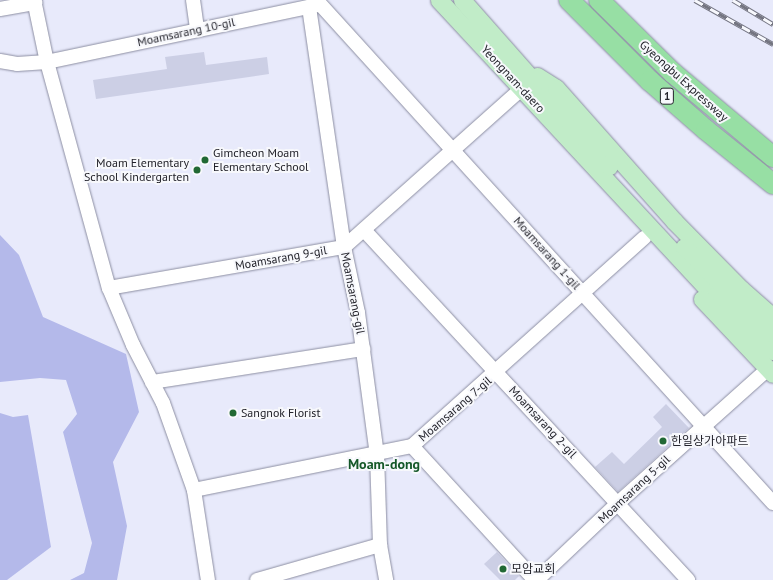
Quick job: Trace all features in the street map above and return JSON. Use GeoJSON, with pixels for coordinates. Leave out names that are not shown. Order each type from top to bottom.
{"type":"FeatureCollection","features":[{"type":"Feature","properties":{"kind":"highway","name":"Gyeongbu Expressway"},"geometry":{"type":"LineString","coordinates":[[569,0],[650,80],[706,130],[773,184]]}},
{"type":"Feature","properties":{"kind":"highway","name":"Gyeongbu Expressway"},"geometry":{"type":"LineString","coordinates":[[600,0],[673,73],[773,156]]}},
{"type":"Feature","properties":{"kind":"main road","name":"Yeongnam-daero"},"geometry":{"type":"LineString","coordinates":[[439,0],[512,68],[591,155]]}},
{"type":"Feature","properties":{"kind":"main road","name":"Yeongnam-daero"},"geometry":{"type":"LineString","coordinates":[[462,0],[512,68]]}},
{"type":"Feature","properties":{"kind":"main road"},"geometry":{"type":"LineString","coordinates":[[512,68],[516,94],[644,238],[770,371]]}},
{"type":"Feature","properties":{"kind":"main road"},"geometry":{"type":"LineString","coordinates":[[512,68],[556,88],[674,221],[741,289],[773,317]]}},
{"type":"Feature","properties":{"kind":"main road"},"geometry":{"type":"LineString","coordinates":[[591,155],[721,286],[773,334]]}},
{"type":"Feature","properties":{"kind":"main road"},"geometry":{"type":"LineString","coordinates":[[591,155],[714,296],[773,351]]}},
{"type":"Feature","properties":{"kind":"street"},"geometry":{"type":"LineString","coordinates":[[193,0],[197,30]]}},
{"type":"Feature","properties":{"kind":"street"},"geometry":{"type":"LineString","coordinates":[[0,9],[34,1],[47,62],[109,288],[163,403],[194,490],[208,580]]}},
{"type":"Feature","properties":{"kind":"street","name":"Moamsarang 10-gil"},"geometry":{"type":"LineString","coordinates":[[0,61],[17,64],[47,62],[318,4]]}},
{"type":"Feature","properties":{"kind":"street","name":"Moamsarang 1-gil"},"geometry":{"type":"LineString","coordinates":[[318,4],[453,150],[773,503]]}},
{"type":"Feature","properties":{"kind":"street","name":"Moamsarang-gil"},"geometry":{"type":"LineString","coordinates":[[318,4],[344,247],[363,349],[377,454],[380,545],[386,580]]}},
{"type":"Feature","properties":{"kind":"street","name":"Moamsarang 9-gil"},"geometry":{"type":"LineString","coordinates":[[109,288],[344,247],[516,94]]}},
{"type":"Feature","properties":{"kind":"street","name":"Moamsarang 2-gil"},"geometry":{"type":"LineString","coordinates":[[364,230],[688,580]]}},
{"type":"Feature","properties":{"kind":"street","name":"Moamsarang 7-gil"},"geometry":{"type":"LineString","coordinates":[[194,490],[412,446],[497,372],[582,292],[644,238]]}},
{"type":"Feature","properties":{"kind":"street"},"geometry":{"type":"LineString","coordinates":[[152,382],[363,349]]}},
{"type":"Feature","properties":{"kind":"street","name":"Moamsarang 5-gil"},"geometry":{"type":"LineString","coordinates":[[536,580],[703,426],[770,371]]}},
{"type":"Feature","properties":{"kind":"street"},"geometry":{"type":"LineString","coordinates":[[412,446],[536,580]]}},
{"type":"Feature","properties":{"kind":"street"},"geometry":{"type":"LineString","coordinates":[[257,580],[380,545]]}},
{"type":"Feature","properties":{"kind":"shaded area"},"geometry":{"type":"Polygon","coordinates":[[[0,235],[19,255],[43,317],[126,354],[139,412],[113,462],[127,526],[117,580],[70,580],[84,573],[92,543],[63,432],[77,414],[66,380],[40,378],[0,382],[0,235]]]}},
{"type":"Feature","properties":{"kind":"shaded area"},"geometry":{"type":"Polygon","coordinates":[[[0,413],[13,417],[28,415],[51,547],[7,580],[0,580],[0,413]]]}},
{"type":"Feature","properties":{"kind":"building"},"geometry":{"type":"Polygon","coordinates":[[[204,52],[206,65],[267,57],[269,74],[96,99],[93,80],[167,69],[165,57],[204,52]]]}},
{"type":"Feature","properties":{"kind":"building","name":"한일상가아파트"},"geometry":{"type":"Polygon","coordinates":[[[666,404],[689,428],[618,492],[595,467],[612,452],[624,464],[662,427],[653,417],[666,404]]]}},
{"type":"Feature","properties":{"kind":"building","name":"모암교회"},"geometry":{"type":"Polygon","coordinates":[[[497,552],[519,576],[515,580],[500,580],[484,564],[497,552]]]}},
{"type":"Feature","properties":{"kind":"railway"},"geometry":{"type":"LineString","coordinates":[[695,0],[773,44]]}},
{"type":"Feature","properties":{"kind":"railway"},"geometry":{"type":"LineString","coordinates":[[733,0],[773,24]]}},
{"type":"Feature","properties":{"kind":"place","name":"Gimcheon Moam Elementary School"},"geometry":{"type":"Point","coordinates":[205,160]}},
{"type":"Feature","properties":{"kind":"place","name":"Moam Elementary School Kindergarten"},"geometry":{"type":"Point","coordinates":[197,170]}},
{"type":"Feature","properties":{"kind":"place","name":"Sangnok Florist"},"geometry":{"type":"Point","coordinates":[233,413]}},
{"type":"Feature","properties":{"kind":"place","name":"한일상가아파트"},"geometry":{"type":"Point","coordinates":[663,441]}},
{"type":"Feature","properties":{"kind":"place","name":"모암교회"},"geometry":{"type":"Point","coordinates":[503,569]}},
{"type":"Feature","properties":{"kind":"district","name":"Moam-dong"},"geometry":{"type":"Point","coordinates":[384,464]}}]}
